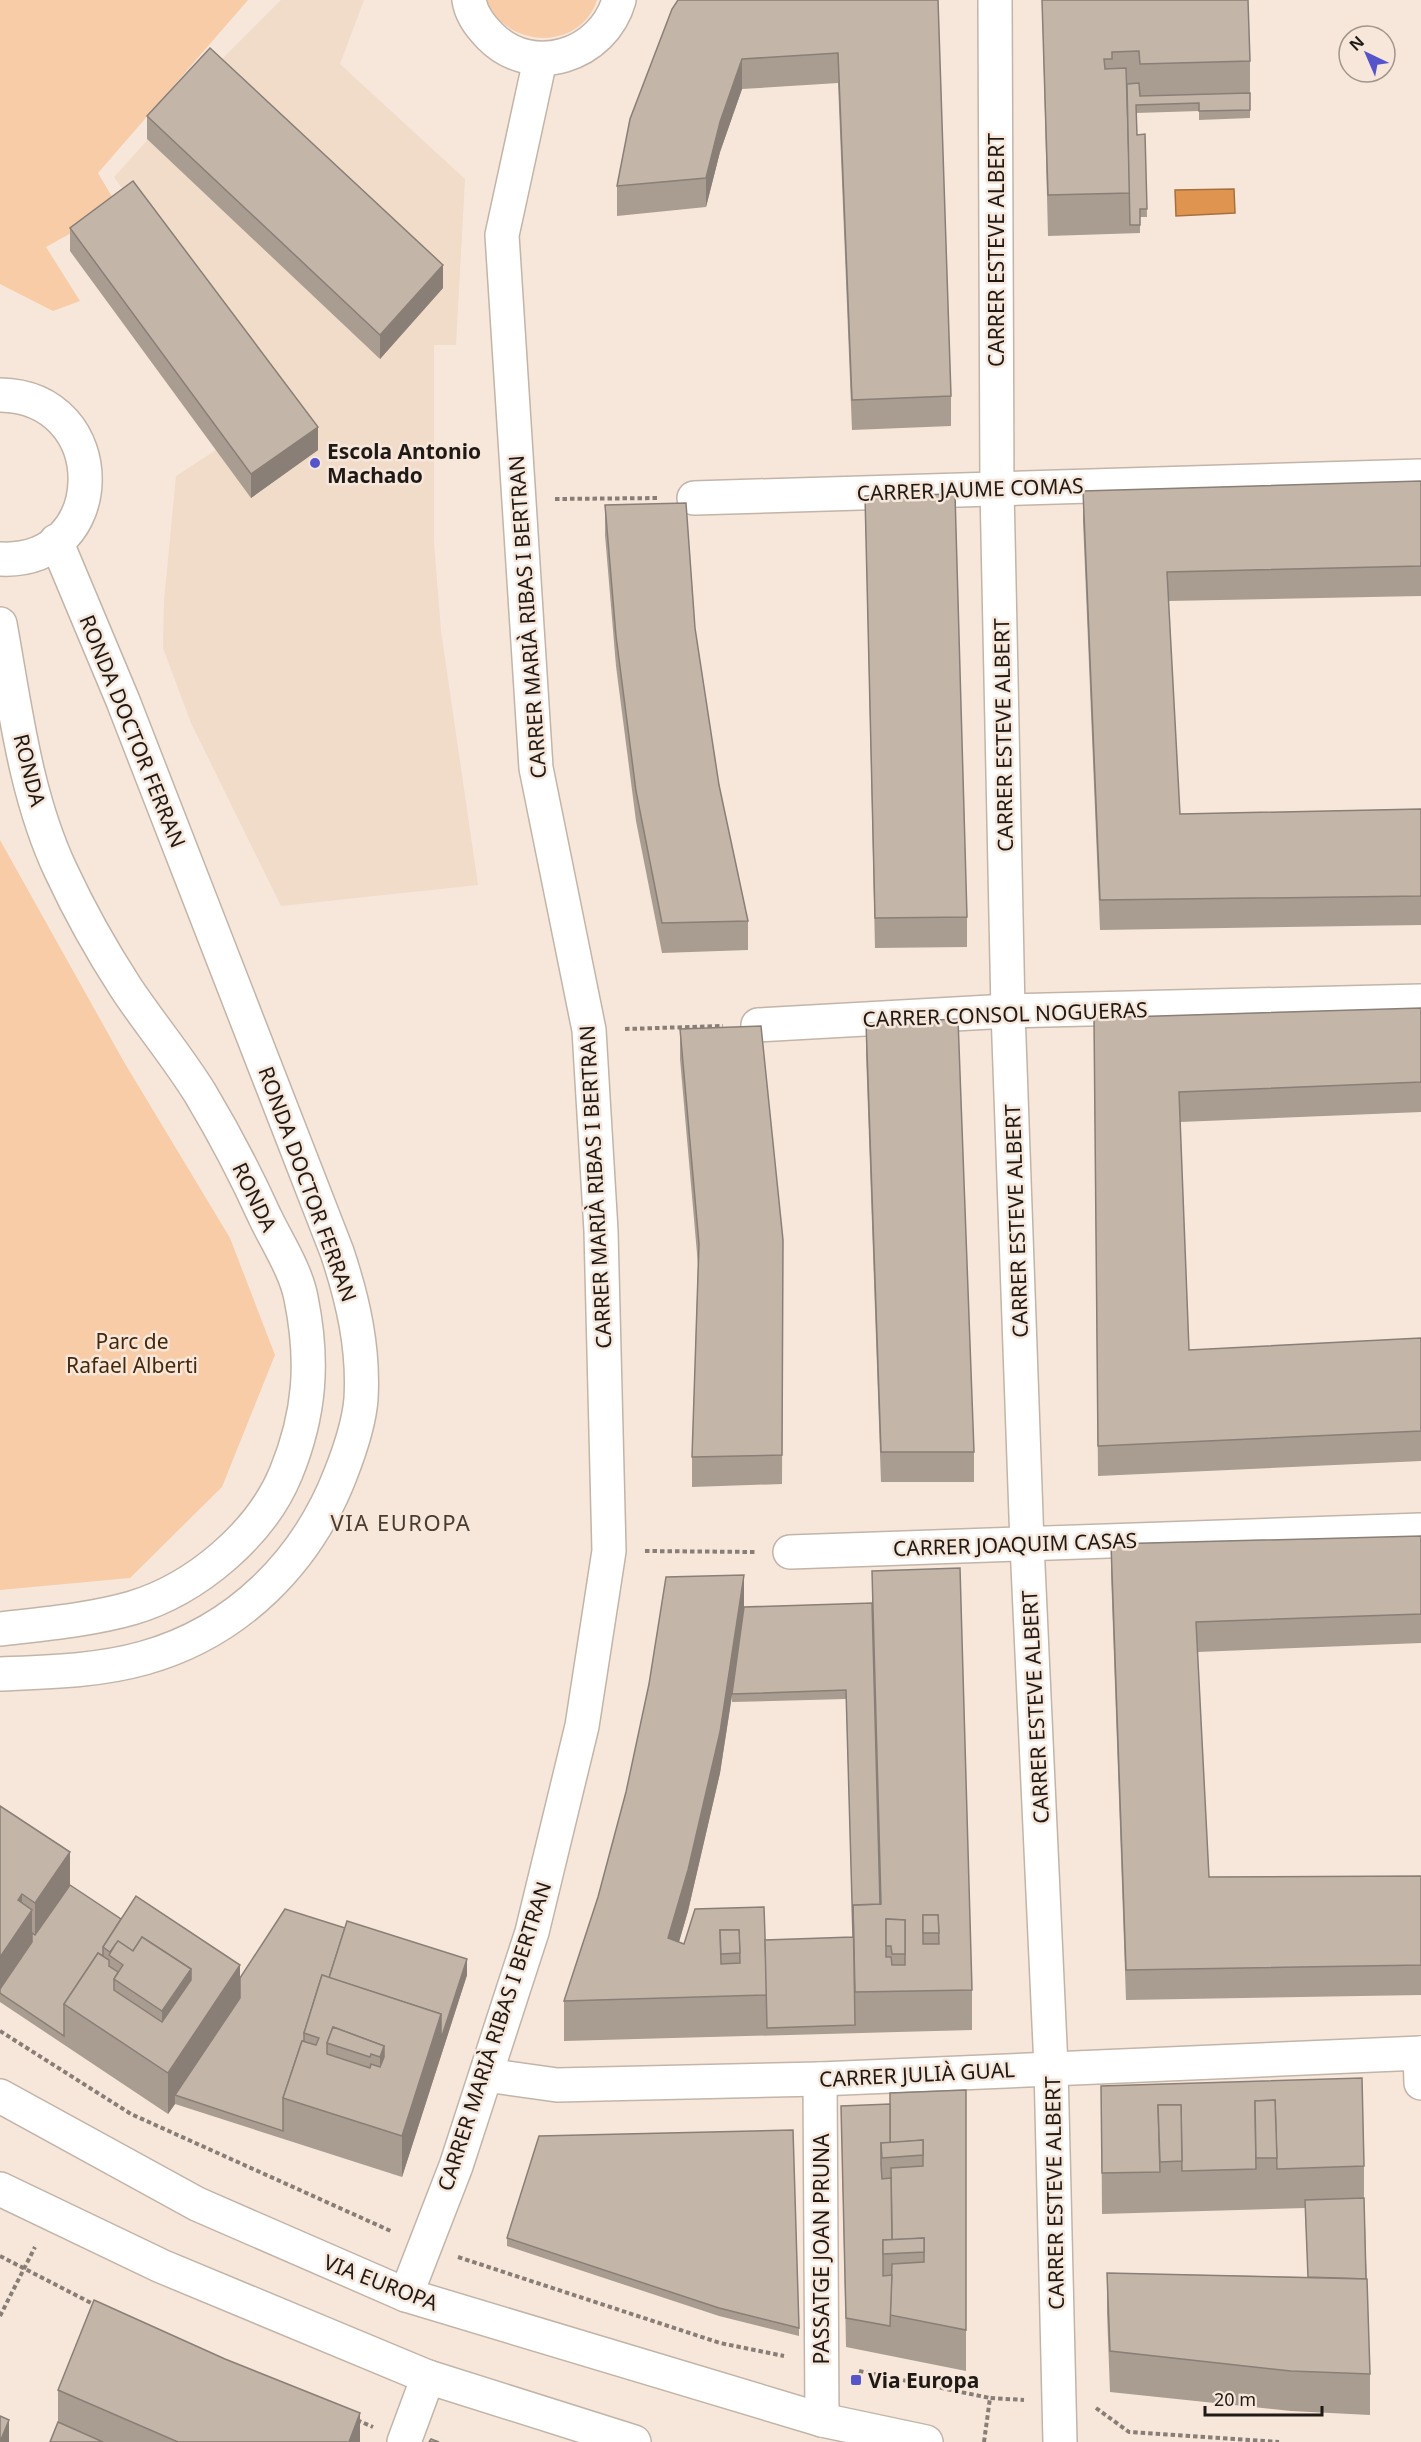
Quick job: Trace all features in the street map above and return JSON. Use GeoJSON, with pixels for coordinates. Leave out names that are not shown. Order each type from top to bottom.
{"type":"FeatureCollection","features":[{"type":"Feature","properties":{"kind":"street"},"geometry":{"type":"LineString","coordinates":[[469,0],[480,26],[497,43],[517,54],[540,60],[566,56],[589,45],[607,27],[619,0]]}},
{"type":"Feature","properties":{"kind":"street","name":"CARRER ESTEVE ALBERT"},"geometry":{"type":"LineString","coordinates":[[995,0],[997,488],[1008,1011],[1027,1544],[1051,2067],[1060,2442]]}},
{"type":"Feature","properties":{"kind":"street","name":"CARRER MARIÀ RIBAS I BERTRAN"},"geometry":{"type":"LineString","coordinates":[[406,2295],[456,2166],[532,1932],[582,1726],[609,1551],[601,1231],[589,1030],[536,768],[502,235],[540,60]]}},
{"type":"Feature","properties":{"kind":"street"},"geometry":{"type":"LineString","coordinates":[[0,395],[19,396],[45,406],[66,423],[81,448],[87,477],[82,506],[71,527],[42,551],[24,558],[0,559]]}},
{"type":"Feature","properties":{"kind":"street","name":"CARRER JAUME COMAS"},"geometry":{"type":"LineString","coordinates":[[694,498],[1421,476]]}},
{"type":"Feature","properties":{"kind":"street","name":"RONDA DOCTOR FERRAN"},"geometry":{"type":"LineString","coordinates":[[0,1674],[106,1666],[144,1658],[219,1626],[241,1611],[294,1560],[318,1526],[350,1450],[361,1401],[361,1354],[351,1294],[337,1252],[123,701],[56,541]]}},
{"type":"Feature","properties":{"kind":"street","name":"RONDA"},"geometry":{"type":"LineString","coordinates":[[0,624],[31,785],[59,867],[93,934],[126,988],[200,1093],[244,1172],[301,1296],[308,1352],[309,1398],[298,1443],[277,1495],[253,1528],[216,1563],[170,1591],[133,1608],[0,1629]]}},
{"type":"Feature","properties":{"kind":"street","name":"CARRER CONSOL NOGUERAS"},"geometry":{"type":"LineString","coordinates":[[758,1025],[1008,1011],[1421,1001]]}},
{"type":"Feature","properties":{"kind":"street","name":"CARRER JOAQUIM CASAS"},"geometry":{"type":"LineString","coordinates":[[790,1552],[1421,1530]]}},
{"type":"Feature","properties":{"kind":"street"},"geometry":{"type":"LineString","coordinates":[[1421,2053],[1421,2083]]}},
{"type":"Feature","properties":{"kind":"street","name":"CARRER JULIÀ GUAL"},"geometry":{"type":"LineString","coordinates":[[486,2075],[557,2085],[820,2079],[1051,2067],[1421,2053]]}},
{"type":"Feature","properties":{"kind":"street","name":"PASSATGE JOAN PRUNA"},"geometry":{"type":"LineString","coordinates":[[820,2079],[822,2420]]}},
{"type":"Feature","properties":{"kind":"street","name":"VIA EUROPA"},"geometry":{"type":"LineString","coordinates":[[0,2096],[197,2204],[406,2295],[822,2420],[926,2442]]}},
{"type":"Feature","properties":{"kind":"street"},"geometry":{"type":"LineString","coordinates":[[0,2189],[161,2265],[428,2377],[634,2442]]}},
{"type":"Feature","properties":{"kind":"street"},"geometry":{"type":"LineString","coordinates":[[391,2436],[428,2377]]}},
{"type":"Feature","properties":{"kind":"path"},"geometry":{"type":"LineString","coordinates":[[518,499],[694,498]]}},
{"type":"Feature","properties":{"kind":"path"},"geometry":{"type":"LineString","coordinates":[[589,1030],[758,1025]]}},
{"type":"Feature","properties":{"kind":"path"},"geometry":{"type":"LineString","coordinates":[[609,1551],[790,1552]]}},
{"type":"Feature","properties":{"kind":"path"},"geometry":{"type":"LineString","coordinates":[[0,2031],[131,2114],[396,2233]]}},
{"type":"Feature","properties":{"kind":"path"},"geometry":{"type":"LineString","coordinates":[[0,2316],[51,2213]]}},
{"type":"Feature","properties":{"kind":"path"},"geometry":{"type":"LineString","coordinates":[[0,2256],[98,2306]]}},
{"type":"Feature","properties":{"kind":"path"},"geometry":{"type":"LineString","coordinates":[[455,2256],[720,2343],[787,2356]]}},
{"type":"Feature","properties":{"kind":"path"},"geometry":{"type":"LineString","coordinates":[[855,2370],[990,2398],[1036,2401]]}},
{"type":"Feature","properties":{"kind":"path"},"geometry":{"type":"LineString","coordinates":[[984,2442],[990,2398]]}},
{"type":"Feature","properties":{"kind":"path"},"geometry":{"type":"LineString","coordinates":[[1092,2405],[1129,2432],[1279,2442]]}},
{"type":"Feature","properties":{"kind":"path"},"geometry":{"type":"LineString","coordinates":[[346,2415],[391,2436]]}},
{"type":"Feature","properties":{"kind":"shaded area","name":"Escola Antonio Machado"},"geometry":{"type":"Polygon","coordinates":[[[281,0],[364,0],[340,64],[465,179],[456,345],[434,345],[434,542],[441,631],[478,885],[281,906],[191,723],[163,648],[164,601],[176,476],[216,450],[70,251],[133,204],[114,177],[210,71],[281,0]]]}},
{"type":"Feature","properties":{"kind":"shaded area"},"geometry":{"type":"Polygon","coordinates":[[[1234,189],[1235,213],[1176,216],[1175,190],[1234,189]]]}},
{"type":"Feature","properties":{"kind":"green space"},"geometry":{"type":"Polygon","coordinates":[[[0,0],[248,0],[98,173],[118,207],[46,247],[80,301],[53,311],[0,284],[0,0]]]}},
{"type":"Feature","properties":{"kind":"green space"},"geometry":{"type":"Polygon","coordinates":[[[487,0],[597,0],[588,17],[575,29],[559,36],[542,38],[525,35],[509,28],[496,16],[487,0]]]}},
{"type":"Feature","properties":{"kind":"green space","name":"Parc de Rafael Alberti"},"geometry":{"type":"Polygon","coordinates":[[[0,840],[124,1062],[230,1238],[275,1355],[222,1487],[130,1578],[0,1590],[0,840]]]}},
{"type":"Feature","properties":{"kind":"building"},"geometry":{"type":"Polygon","coordinates":[[[678,0],[938,0],[951,396],[852,400],[838,53],[742,59],[720,122],[706,178],[617,186],[630,119],[672,9],[678,0]]]}},
{"type":"Feature","properties":{"kind":"building"},"geometry":{"type":"Polygon","coordinates":[[[1042,0],[1248,0],[1250,61],[1140,64],[1139,51],[1112,52],[1112,59],[1104,59],[1105,69],[1126,68],[1130,193],[1048,195],[1042,0]]]}},
{"type":"Feature","properties":{"kind":"building"},"geometry":{"type":"Polygon","coordinates":[[[210,48],[443,265],[380,335],[147,116],[210,48]]]}},
{"type":"Feature","properties":{"kind":"building"},"geometry":{"type":"Polygon","coordinates":[[[1139,83],[1140,96],[1250,93],[1250,110],[1199,111],[1199,103],[1136,105],[1137,135],[1145,134],[1147,209],[1140,209],[1140,225],[1130,225],[1127,84],[1139,83]]]}},
{"type":"Feature","properties":{"kind":"building"},"geometry":{"type":"Polygon","coordinates":[[[133,181],[318,427],[251,474],[70,228],[133,181]]]}},
{"type":"Feature","properties":{"kind":"building"},"geometry":{"type":"Polygon","coordinates":[[[1421,481],[1421,566],[1167,572],[1180,814],[1421,809],[1421,896],[1100,900],[1083,491],[1421,481]]]}},
{"type":"Feature","properties":{"kind":"building"},"geometry":{"type":"Polygon","coordinates":[[[955,494],[967,917],[875,918],[865,496],[955,494]]]}},
{"type":"Feature","properties":{"kind":"building"},"geometry":{"type":"Polygon","coordinates":[[[686,503],[695,628],[719,785],[748,921],[662,923],[636,791],[616,636],[605,505],[686,503]]]}},
{"type":"Feature","properties":{"kind":"building"},"geometry":{"type":"Polygon","coordinates":[[[1421,1008],[1421,1082],[1179,1092],[1189,1350],[1421,1338],[1421,1431],[1098,1446],[1094,1018],[1421,1008]]]}},
{"type":"Feature","properties":{"kind":"building"},"geometry":{"type":"Polygon","coordinates":[[[958,1019],[974,1452],[881,1452],[866,1023],[958,1019]]]}},
{"type":"Feature","properties":{"kind":"building"},"geometry":{"type":"Polygon","coordinates":[[[761,1026],[783,1240],[782,1455],[692,1457],[699,1244],[680,1029],[761,1026]]]}},
{"type":"Feature","properties":{"kind":"building"},"geometry":{"type":"Polygon","coordinates":[[[1421,1536],[1421,1614],[1196,1622],[1209,1877],[1421,1876],[1421,1965],[1126,1970],[1111,1544],[1421,1536]]]}},
{"type":"Feature","properties":{"kind":"building"},"geometry":{"type":"Polygon","coordinates":[[[960,1568],[972,1990],[855,1992],[853,1905],[881,1904],[872,1571],[960,1568]],[[923,1915],[923,1944],[939,1944],[938,1915],[923,1915]],[[886,1919],[886,1957],[891,1957],[892,1965],[905,1965],[905,1920],[886,1919]]]}},
{"type":"Feature","properties":{"kind":"building"},"geometry":{"type":"Polygon","coordinates":[[[744,1575],[720,1732],[688,1870],[668,1938],[684,1944],[695,1909],[764,1907],[767,1995],[564,2001],[598,1897],[626,1792],[649,1684],[666,1577],[744,1575]],[[720,1930],[721,1964],[740,1963],[739,1930],[720,1930]]]}},
{"type":"Feature","properties":{"kind":"building"},"geometry":{"type":"Polygon","coordinates":[[[872,1603],[880,1904],[853,1905],[855,2025],[767,2028],[765,1940],[853,1937],[846,1690],[732,1694],[744,1607],[872,1603]]]}},
{"type":"Feature","properties":{"kind":"building"},"geometry":{"type":"Polygon","coordinates":[[[0,1806],[70,1852],[35,1903],[22,1894],[18,1900],[32,1910],[0,1957],[0,1806]]]}},
{"type":"Feature","properties":{"kind":"building"},"geometry":{"type":"Polygon","coordinates":[[[70,1885],[121,1919],[103,1947],[103,1956],[98,1953],[64,2004],[64,2036],[0,1993],[0,1989],[32,1942],[32,1933],[35,1935],[70,1885]]]}},
{"type":"Feature","properties":{"kind":"building"},"geometry":{"type":"Polygon","coordinates":[[[136,1896],[240,1965],[168,2073],[64,2004],[98,1953],[109,1960],[109,1966],[118,1972],[114,1979],[114,1990],[162,2022],[191,1980],[191,1969],[142,1937],[133,1951],[118,1941],[110,1952],[103,1947],[136,1896]]]}},
{"type":"Feature","properties":{"kind":"building"},"geometry":{"type":"Polygon","coordinates":[[[285,1909],[345,1928],[329,1978],[322,1975],[304,2033],[304,2042],[302,2041],[283,2098],[283,2131],[175,2095],[240,1998],[240,1978],[285,1909]]]}},
{"type":"Feature","properties":{"kind":"building"},"geometry":{"type":"Polygon","coordinates":[[[923,1915],[938,1915],[939,1933],[923,1933],[923,1915]]]}},
{"type":"Feature","properties":{"kind":"building"},"geometry":{"type":"Polygon","coordinates":[[[886,1919],[905,1920],[905,1954],[892,1954],[891,1946],[886,1946],[886,1919]]]}},
{"type":"Feature","properties":{"kind":"building"},"geometry":{"type":"Polygon","coordinates":[[[347,1921],[467,1959],[441,2039],[441,2014],[329,1978],[347,1921]]]}},
{"type":"Feature","properties":{"kind":"building"},"geometry":{"type":"Polygon","coordinates":[[[720,1930],[739,1930],[740,1953],[721,1954],[720,1930]]]}},
{"type":"Feature","properties":{"kind":"building"},"geometry":{"type":"Polygon","coordinates":[[[142,1937],[191,1969],[162,2011],[114,1979],[123,1965],[109,1955],[115,1945],[118,1941],[133,1951],[142,1937]]]}},
{"type":"Feature","properties":{"kind":"building"},"geometry":{"type":"Polygon","coordinates":[[[322,1975],[441,2014],[402,2136],[283,2098],[302,2041],[316,2045],[319,2038],[304,2033],[322,1975]],[[333,2027],[327,2043],[327,2054],[370,2068],[371,2064],[380,2067],[384,2057],[384,2046],[333,2027]]]}},
{"type":"Feature","properties":{"kind":"building"},"geometry":{"type":"Polygon","coordinates":[[[333,2027],[384,2046],[380,2057],[371,2054],[370,2057],[327,2043],[333,2027]]]}},
{"type":"Feature","properties":{"kind":"building"},"geometry":{"type":"Polygon","coordinates":[[[1362,2078],[1364,2166],[1277,2169],[1275,2100],[1255,2101],[1256,2169],[1182,2171],[1181,2105],[1158,2105],[1160,2172],[1102,2173],[1101,2086],[1362,2078]]]}},
{"type":"Feature","properties":{"kind":"building"},"geometry":{"type":"Polygon","coordinates":[[[966,2090],[966,2330],[890,2315],[892,2264],[924,2262],[924,2238],[892,2240],[891,2168],[923,2166],[923,2140],[890,2143],[890,2093],[966,2090]]]}},
{"type":"Feature","properties":{"kind":"building"},"geometry":{"type":"Polygon","coordinates":[[[1275,2100],[1277,2158],[1256,2158],[1255,2101],[1275,2100]]]}},
{"type":"Feature","properties":{"kind":"building"},"geometry":{"type":"Polygon","coordinates":[[[890,2104],[890,2143],[881,2143],[881,2165],[882,2179],[891,2178],[892,2240],[883,2240],[883,2276],[892,2275],[890,2326],[846,2318],[841,2106],[890,2104]]]}},
{"type":"Feature","properties":{"kind":"building"},"geometry":{"type":"Polygon","coordinates":[[[1158,2105],[1181,2105],[1182,2161],[1160,2162],[1158,2105]]]}},
{"type":"Feature","properties":{"kind":"building"},"geometry":{"type":"Polygon","coordinates":[[[793,2130],[799,2328],[719,2308],[507,2238],[539,2136],[793,2130]]]}},
{"type":"Feature","properties":{"kind":"building"},"geometry":{"type":"Polygon","coordinates":[[[923,2140],[923,2155],[882,2158],[881,2143],[923,2140]]]}},
{"type":"Feature","properties":{"kind":"building"},"geometry":{"type":"Polygon","coordinates":[[[1364,2198],[1366,2279],[1308,2277],[1305,2200],[1364,2198]]]}},
{"type":"Feature","properties":{"kind":"building"},"geometry":{"type":"Polygon","coordinates":[[[924,2238],[924,2252],[883,2254],[883,2240],[924,2238]]]}},
{"type":"Feature","properties":{"kind":"building"},"geometry":{"type":"Polygon","coordinates":[[[1107,2273],[1367,2279],[1370,2374],[1291,2371],[1110,2351],[1107,2273]]]}},
{"type":"Feature","properties":{"kind":"building"},"geometry":{"type":"Polygon","coordinates":[[[94,2300],[225,2359],[360,2413],[349,2442],[178,2442],[58,2390],[94,2300]]]}},
{"type":"Feature","properties":{"kind":"building"},"geometry":{"type":"Polygon","coordinates":[[[0,2416],[9,2420],[0,2442],[0,2416]]]}},
{"type":"Feature","properties":{"kind":"building"},"geometry":{"type":"Polygon","coordinates":[[[58,2422],[103,2442],[50,2442],[58,2422]]]}},
{"type":"Feature","properties":{"kind":"place","name":"Escola Antonio Machado"},"geometry":{"type":"Point","coordinates":[315,463]}},
{"type":"Feature","properties":{"kind":"place","name":"Via Europa"},"geometry":{"type":"Point","coordinates":[856,2380]}},
{"type":"Feature","properties":{"kind":"district","name":"VIA EUROPA"},"geometry":{"type":"Point","coordinates":[401,1522]}}]}
